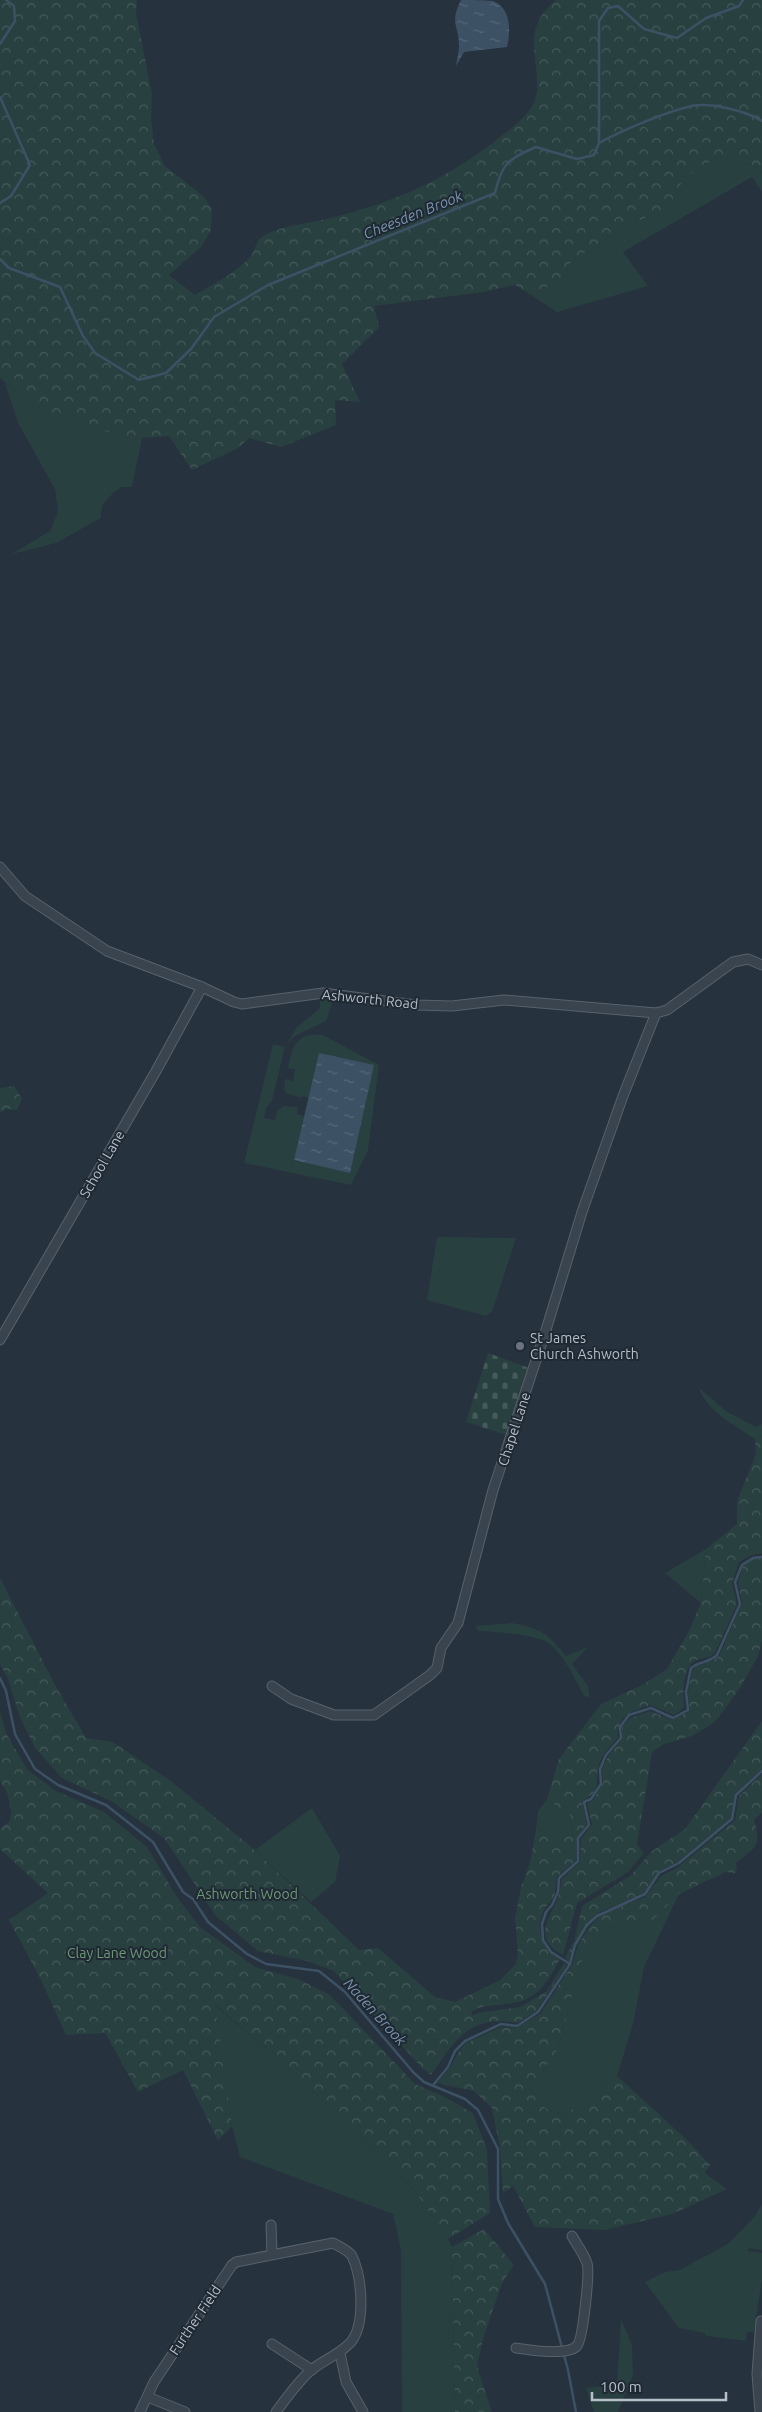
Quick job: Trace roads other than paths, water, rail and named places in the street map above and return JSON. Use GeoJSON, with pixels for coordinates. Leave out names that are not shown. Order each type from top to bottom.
{"type":"FeatureCollection","features":[{"type":"Feature","properties":{"kind":"street","name":"Ashworth Road"},"geometry":{"type":"LineString","coordinates":[[0,867],[25,896],[107,951],[242,1004],[323,993],[416,1005],[452,1006],[504,1000],[656,1013]]}},
{"type":"Feature","properties":{"kind":"street"},"geometry":{"type":"LineString","coordinates":[[656,1013],[667,1010],[733,962],[748,960],[762,965]]}},
{"type":"Feature","properties":{"kind":"street","name":"School Lane"},"geometry":{"type":"LineString","coordinates":[[0,1340],[156,1071],[202,987]]}},
{"type":"Feature","properties":{"kind":"street","name":"Chapel Lane"},"geometry":{"type":"LineString","coordinates":[[272,1686],[291,1699],[334,1715],[374,1715],[437,1668],[441,1648],[458,1623],[493,1490],[546,1330],[582,1212],[623,1096],[656,1013]]}},
{"type":"Feature","properties":{"kind":"street"},"geometry":{"type":"LineString","coordinates":[[271,2225],[272,2254]]}},
{"type":"Feature","properties":{"kind":"street"},"geometry":{"type":"LineString","coordinates":[[516,2348],[560,2351],[574,2348],[583,2334],[588,2264],[572,2236]]}},
{"type":"Feature","properties":{"kind":"street","name":"Further Field"},"geometry":{"type":"LineString","coordinates":[[140,2412],[154,2382],[232,2265],[236,2262],[333,2243],[352,2256],[361,2288],[359,2322],[352,2340],[340,2353]]}},
{"type":"Feature","properties":{"kind":"street"},"geometry":{"type":"LineString","coordinates":[[760,2410],[757,2374],[761,2321]]}},
{"type":"Feature","properties":{"kind":"street"},"geometry":{"type":"LineString","coordinates":[[272,2344],[312,2370]]}},
{"type":"Feature","properties":{"kind":"street"},"geometry":{"type":"LineString","coordinates":[[276,2412],[294,2387],[312,2370],[340,2353],[346,2382],[363,2412]]}},
{"type":"Feature","properties":{"kind":"street"},"geometry":{"type":"LineString","coordinates":[[148,2397],[185,2412]]}},
{"type":"Feature","properties":{"kind":"water"},"geometry":{"type":"Polygon","coordinates":[[[461,0],[493,1],[499,4],[506,14],[509,34],[507,47],[464,52],[456,66],[459,39],[455,20],[457,8],[461,0]]]}},
{"type":"Feature","properties":{"kind":"water"},"geometry":{"type":"Polygon","coordinates":[[[319,1053],[374,1065],[350,1173],[294,1160],[319,1053]]]}},
{"type":"Feature","properties":{"kind":"waterway","name":"Cheesden Brook"},"geometry":{"type":"LineString","coordinates":[[0,44],[15,21],[14,6],[6,0]]}},
{"type":"Feature","properties":{"kind":"waterway","name":"Cheesden Brook"},"geometry":{"type":"LineString","coordinates":[[0,259],[9,268],[60,287],[83,336],[95,353],[139,380],[166,373],[191,349],[214,317],[268,285],[495,193],[504,168],[519,155],[536,147],[577,159],[594,155],[599,143],[599,21],[608,8],[618,6],[644,29],[677,38],[706,18],[739,6],[743,0]]}},
{"type":"Feature","properties":{"kind":"waterway","name":"Cheesden Brook"},"geometry":{"type":"LineString","coordinates":[[0,97],[30,165],[11,196],[0,203]]}},
{"type":"Feature","properties":{"kind":"waterway"},"geometry":{"type":"LineString","coordinates":[[599,143],[669,112],[692,106],[708,105],[728,108],[762,121]]}},
{"type":"Feature","properties":{"kind":"waterway"},"geometry":{"type":"LineString","coordinates":[[570,1964],[551,1952],[543,1940],[542,1924],[546,1912],[552,1905],[558,1892],[559,1878],[578,1861],[578,1838],[589,1825],[584,1802],[591,1799],[601,1784],[600,1769],[606,1755],[621,1738],[620,1727],[629,1715],[651,1708],[673,1718],[688,1710],[686,1692],[691,1668],[717,1655],[740,1604],[735,1582],[742,1565],[753,1558],[762,1557]]}},
{"type":"Feature","properties":{"kind":"waterway","name":"Naden Brook"},"geometry":{"type":"LineString","coordinates":[[0,1678],[6,1691],[15,1734],[35,1769],[58,1785],[106,1805],[153,1842],[183,1892],[193,1899],[208,1922],[247,1954],[266,1964],[319,1971],[345,1992],[413,2072],[424,2082],[465,2099],[478,2110],[498,2149],[498,2199],[508,2223],[545,2284],[568,2370],[576,2412]]}},
{"type":"Feature","properties":{"kind":"waterway"},"geometry":{"type":"LineString","coordinates":[[434,2084],[448,2067],[455,2051],[465,2041],[501,2024],[517,2026],[538,2012],[570,1964],[575,1945],[587,1925],[597,1916],[645,1894],[659,1873],[679,1863],[732,1819],[736,1795],[762,1771]]}},
{"type":"Feature","properties":{"kind":"place","name":"St James Church Ashworth"},"geometry":{"type":"Point","coordinates":[520,1346]}},
{"type":"Feature","properties":{"kind":"park label","name":"Ashworth Wood"},"geometry":{"type":"Point","coordinates":[247,1894]}},
{"type":"Feature","properties":{"kind":"park label","name":"Clay Lane Wood"},"geometry":{"type":"Point","coordinates":[117,1953]}}]}
